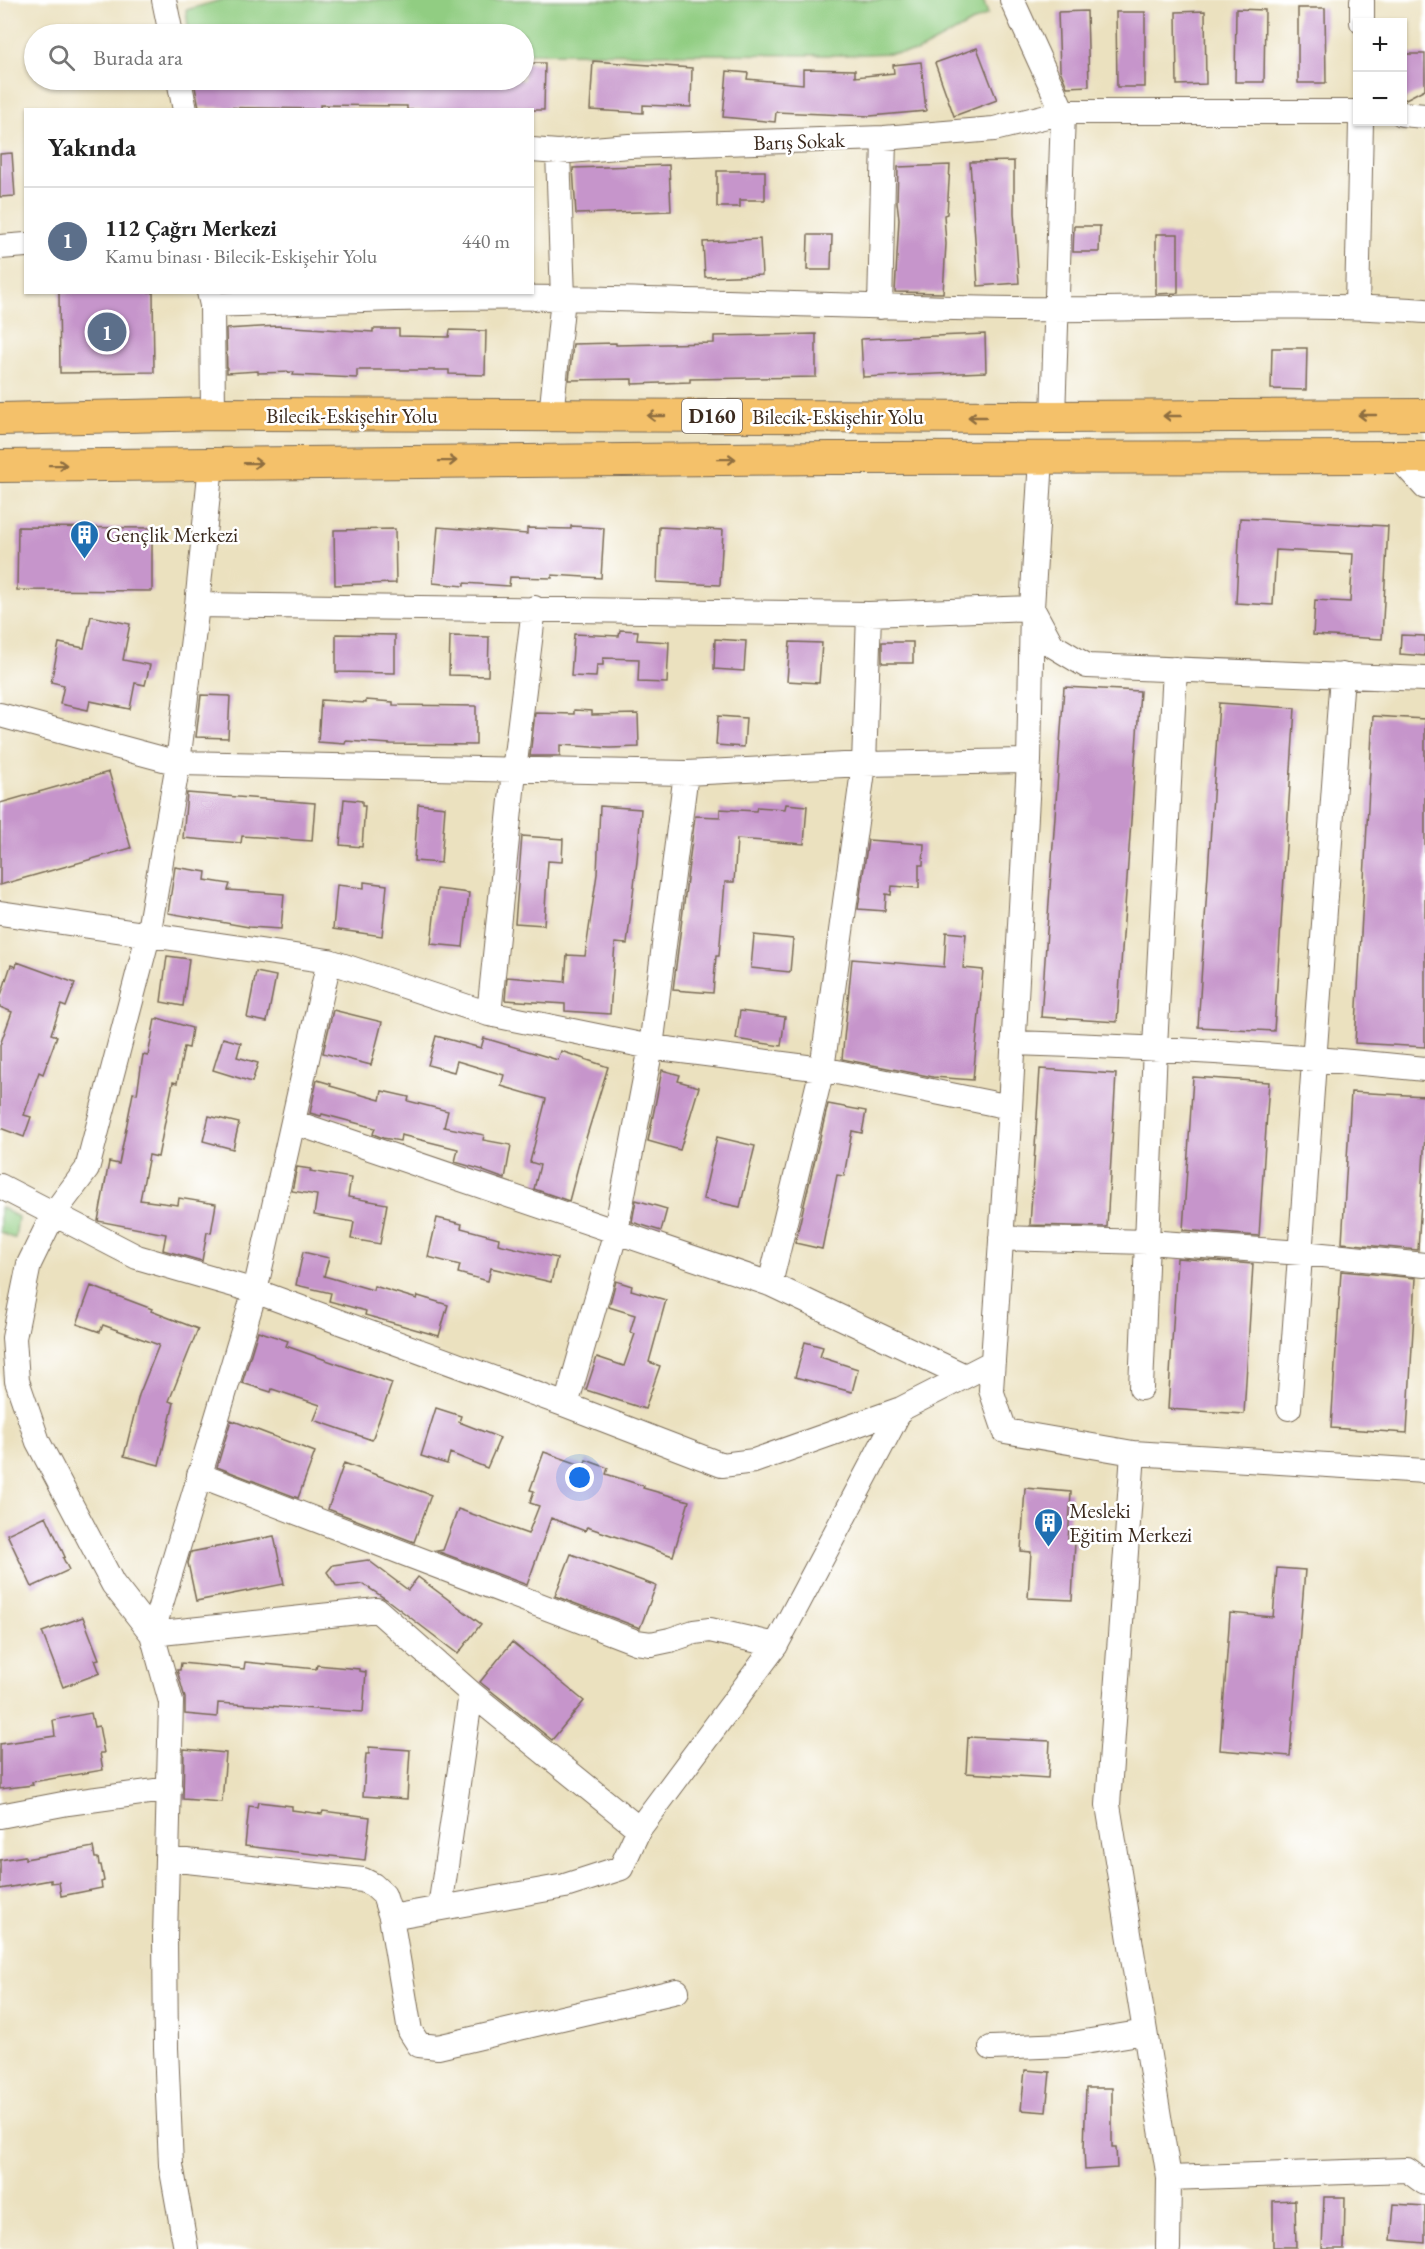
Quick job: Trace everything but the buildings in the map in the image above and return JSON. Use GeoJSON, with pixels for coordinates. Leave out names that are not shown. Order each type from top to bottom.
{"type":"FeatureCollection","features":[{"type":"Feature","properties":{"kind":"main road","name":"Bilecik-Eskişehir Yolu"},"geometry":{"type":"LineString","coordinates":[[0,419],[213,414],[1053,417],[1425,415]]}},
{"type":"Feature","properties":{"kind":"main road","name":"Bilecik-Eskişehir Yolu"},"geometry":{"type":"LineString","coordinates":[[0,466],[820,458],[1411,457]]}},
{"type":"Feature","properties":{"kind":"street"},"geometry":{"type":"LineString","coordinates":[[164,0],[169,24]]}},
{"type":"Feature","properties":{"kind":"street"},"geometry":{"type":"LineString","coordinates":[[1012,0],[1063,112],[1053,417]]}},
{"type":"Feature","properties":{"kind":"street"},"geometry":{"type":"LineString","coordinates":[[1362,0],[1362,18]]}},
{"type":"Feature","properties":{"kind":"street"},"geometry":{"type":"LineString","coordinates":[[181,90],[185,108]]}},
{"type":"Feature","properties":{"kind":"street","name":"Barış Sokak"},"geometry":{"type":"LineString","coordinates":[[534,150],[558,152],[629,146],[884,138],[994,129],[1063,112],[1353,112]]}},
{"type":"Feature","properties":{"kind":"street"},"geometry":{"type":"LineString","coordinates":[[1407,114],[1425,116]]}},
{"type":"Feature","properties":{"kind":"street"},"geometry":{"type":"LineString","coordinates":[[1357,306],[1361,126]]}},
{"type":"Feature","properties":{"kind":"street"},"geometry":{"type":"LineString","coordinates":[[880,307],[884,138]]}},
{"type":"Feature","properties":{"kind":"street"},"geometry":{"type":"LineString","coordinates":[[551,416],[563,298],[558,152]]}},
{"type":"Feature","properties":{"kind":"street"},"geometry":{"type":"LineString","coordinates":[[0,247],[24,245]]}},
{"type":"Feature","properties":{"kind":"street"},"geometry":{"type":"LineString","coordinates":[[213,414],[210,299],[370,296],[563,298],[1058,310],[1357,306],[1425,311]]}},
{"type":"Feature","properties":{"kind":"street"},"geometry":{"type":"LineString","coordinates":[[1411,457],[1425,487]]}},
{"type":"Feature","properties":{"kind":"street"},"geometry":{"type":"LineString","coordinates":[[1041,459],[1032,608],[1029,761],[1010,1107],[991,1390],[1005,1431],[1133,1453],[1425,1471]]}},
{"type":"Feature","properties":{"kind":"street"},"geometry":{"type":"LineString","coordinates":[[186,2249],[171,2164],[166,1992],[171,1702],[152,1634],[113,1584],[8,1387],[14,1338],[29,1264],[54,1213],[87,1169],[148,936],[178,763],[212,464]]}},
{"type":"Feature","properties":{"kind":"street"},"geometry":{"type":"LineString","coordinates":[[197,605],[869,614],[1032,608]]}},
{"type":"Feature","properties":{"kind":"street"},"geometry":{"type":"LineString","coordinates":[[489,1014],[513,771],[534,608]]}},
{"type":"Feature","properties":{"kind":"street"},"geometry":{"type":"LineString","coordinates":[[1032,608],[1052,645],[1087,666],[1425,679]]}},
{"type":"Feature","properties":{"kind":"street"},"geometry":{"type":"LineString","coordinates":[[770,1284],[822,1069],[864,764],[869,614]]}},
{"type":"Feature","properties":{"kind":"street"},"geometry":{"type":"LineString","coordinates":[[1141,1388],[1155,1047],[1175,669]]}},
{"type":"Feature","properties":{"kind":"street"},"geometry":{"type":"LineString","coordinates":[[1289,1408],[1342,675]]}},
{"type":"Feature","properties":{"kind":"street"},"geometry":{"type":"LineString","coordinates":[[0,715],[178,763],[687,773],[864,764],[1029,761]]}},
{"type":"Feature","properties":{"kind":"street"},"geometry":{"type":"LineString","coordinates":[[566,1405],[616,1231],[651,1047],[687,773]]}},
{"type":"Feature","properties":{"kind":"street"},"geometry":{"type":"LineString","coordinates":[[0,913],[329,961],[489,1014],[651,1047],[822,1069],[1010,1107]]}},
{"type":"Feature","properties":{"kind":"street"},"geometry":{"type":"LineString","coordinates":[[152,1634],[255,1291],[329,961]]}},
{"type":"Feature","properties":{"kind":"street"},"geometry":{"type":"LineString","coordinates":[[1013,1043],[1155,1047],[1315,1058],[1425,1069]]}},
{"type":"Feature","properties":{"kind":"street"},"geometry":{"type":"LineString","coordinates":[[293,1122],[770,1284],[965,1376]]}},
{"type":"Feature","properties":{"kind":"street"},"geometry":{"type":"LineString","coordinates":[[0,1186],[137,1257],[255,1291],[566,1405],[722,1466],[754,1461],[901,1409],[993,1362]]}},
{"type":"Feature","properties":{"kind":"street"},"geometry":{"type":"LineString","coordinates":[[1001,1238],[1147,1242],[1302,1253],[1425,1265]]}},
{"type":"Feature","properties":{"kind":"street"},"geometry":{"type":"LineString","coordinates":[[391,1917],[565,1886],[621,1868],[639,1829],[776,1645],[901,1409]]}},
{"type":"Feature","properties":{"kind":"street"},"geometry":{"type":"LineString","coordinates":[[1133,1453],[1108,1805],[1169,2178],[1168,2249]]}},
{"type":"Feature","properties":{"kind":"street"},"geometry":{"type":"LineString","coordinates":[[200,1475],[636,1642],[651,1644],[710,1630],[776,1645]]}},
{"type":"Feature","properties":{"kind":"street"},"geometry":{"type":"LineString","coordinates":[[152,1634],[377,1610],[471,1693],[639,1829]]}},
{"type":"Feature","properties":{"kind":"street"},"geometry":{"type":"LineString","coordinates":[[440,1908],[471,1693]]}},
{"type":"Feature","properties":{"kind":"street"},"geometry":{"type":"LineString","coordinates":[[0,1816],[68,1803],[170,1789]]}},
{"type":"Feature","properties":{"kind":"street"},"geometry":{"type":"LineString","coordinates":[[168,1859],[363,1880],[373,1885],[384,1895],[391,1917],[410,2031],[419,2045],[438,2047],[677,1991]]}},
{"type":"Feature","properties":{"kind":"street"},"geometry":{"type":"LineString","coordinates":[[991,2048],[1066,2045],[1145,2032]]}},
{"type":"Feature","properties":{"kind":"street"},"geometry":{"type":"LineString","coordinates":[[1169,2178],[1407,2170],[1425,2183]]}},
{"type":"Feature","properties":{"kind":"green space"},"geometry":{"type":"Polygon","coordinates":[[[221,0],[983,0],[988,14],[917,52],[844,55],[534,53],[534,24],[188,24],[186,10],[221,0]]]}},
{"type":"Feature","properties":{"kind":"green space"},"geometry":{"type":"Polygon","coordinates":[[[0,1207],[18,1217],[15,1239],[0,1232],[0,1207]]]}},
{"type":"Feature","properties":{"kind":"place","name":"112 Çağrı Merkezi"},"geometry":{"type":"Point","coordinates":[107,332]}},
{"type":"Feature","properties":{"kind":"place","name":"Gençlik Merkezi"},"geometry":{"type":"Point","coordinates":[85,560]}},
{"type":"Feature","properties":{"kind":"place","name":"Mesleki Eğitim Merkezi"},"geometry":{"type":"Point","coordinates":[1048,1548]}}]}
